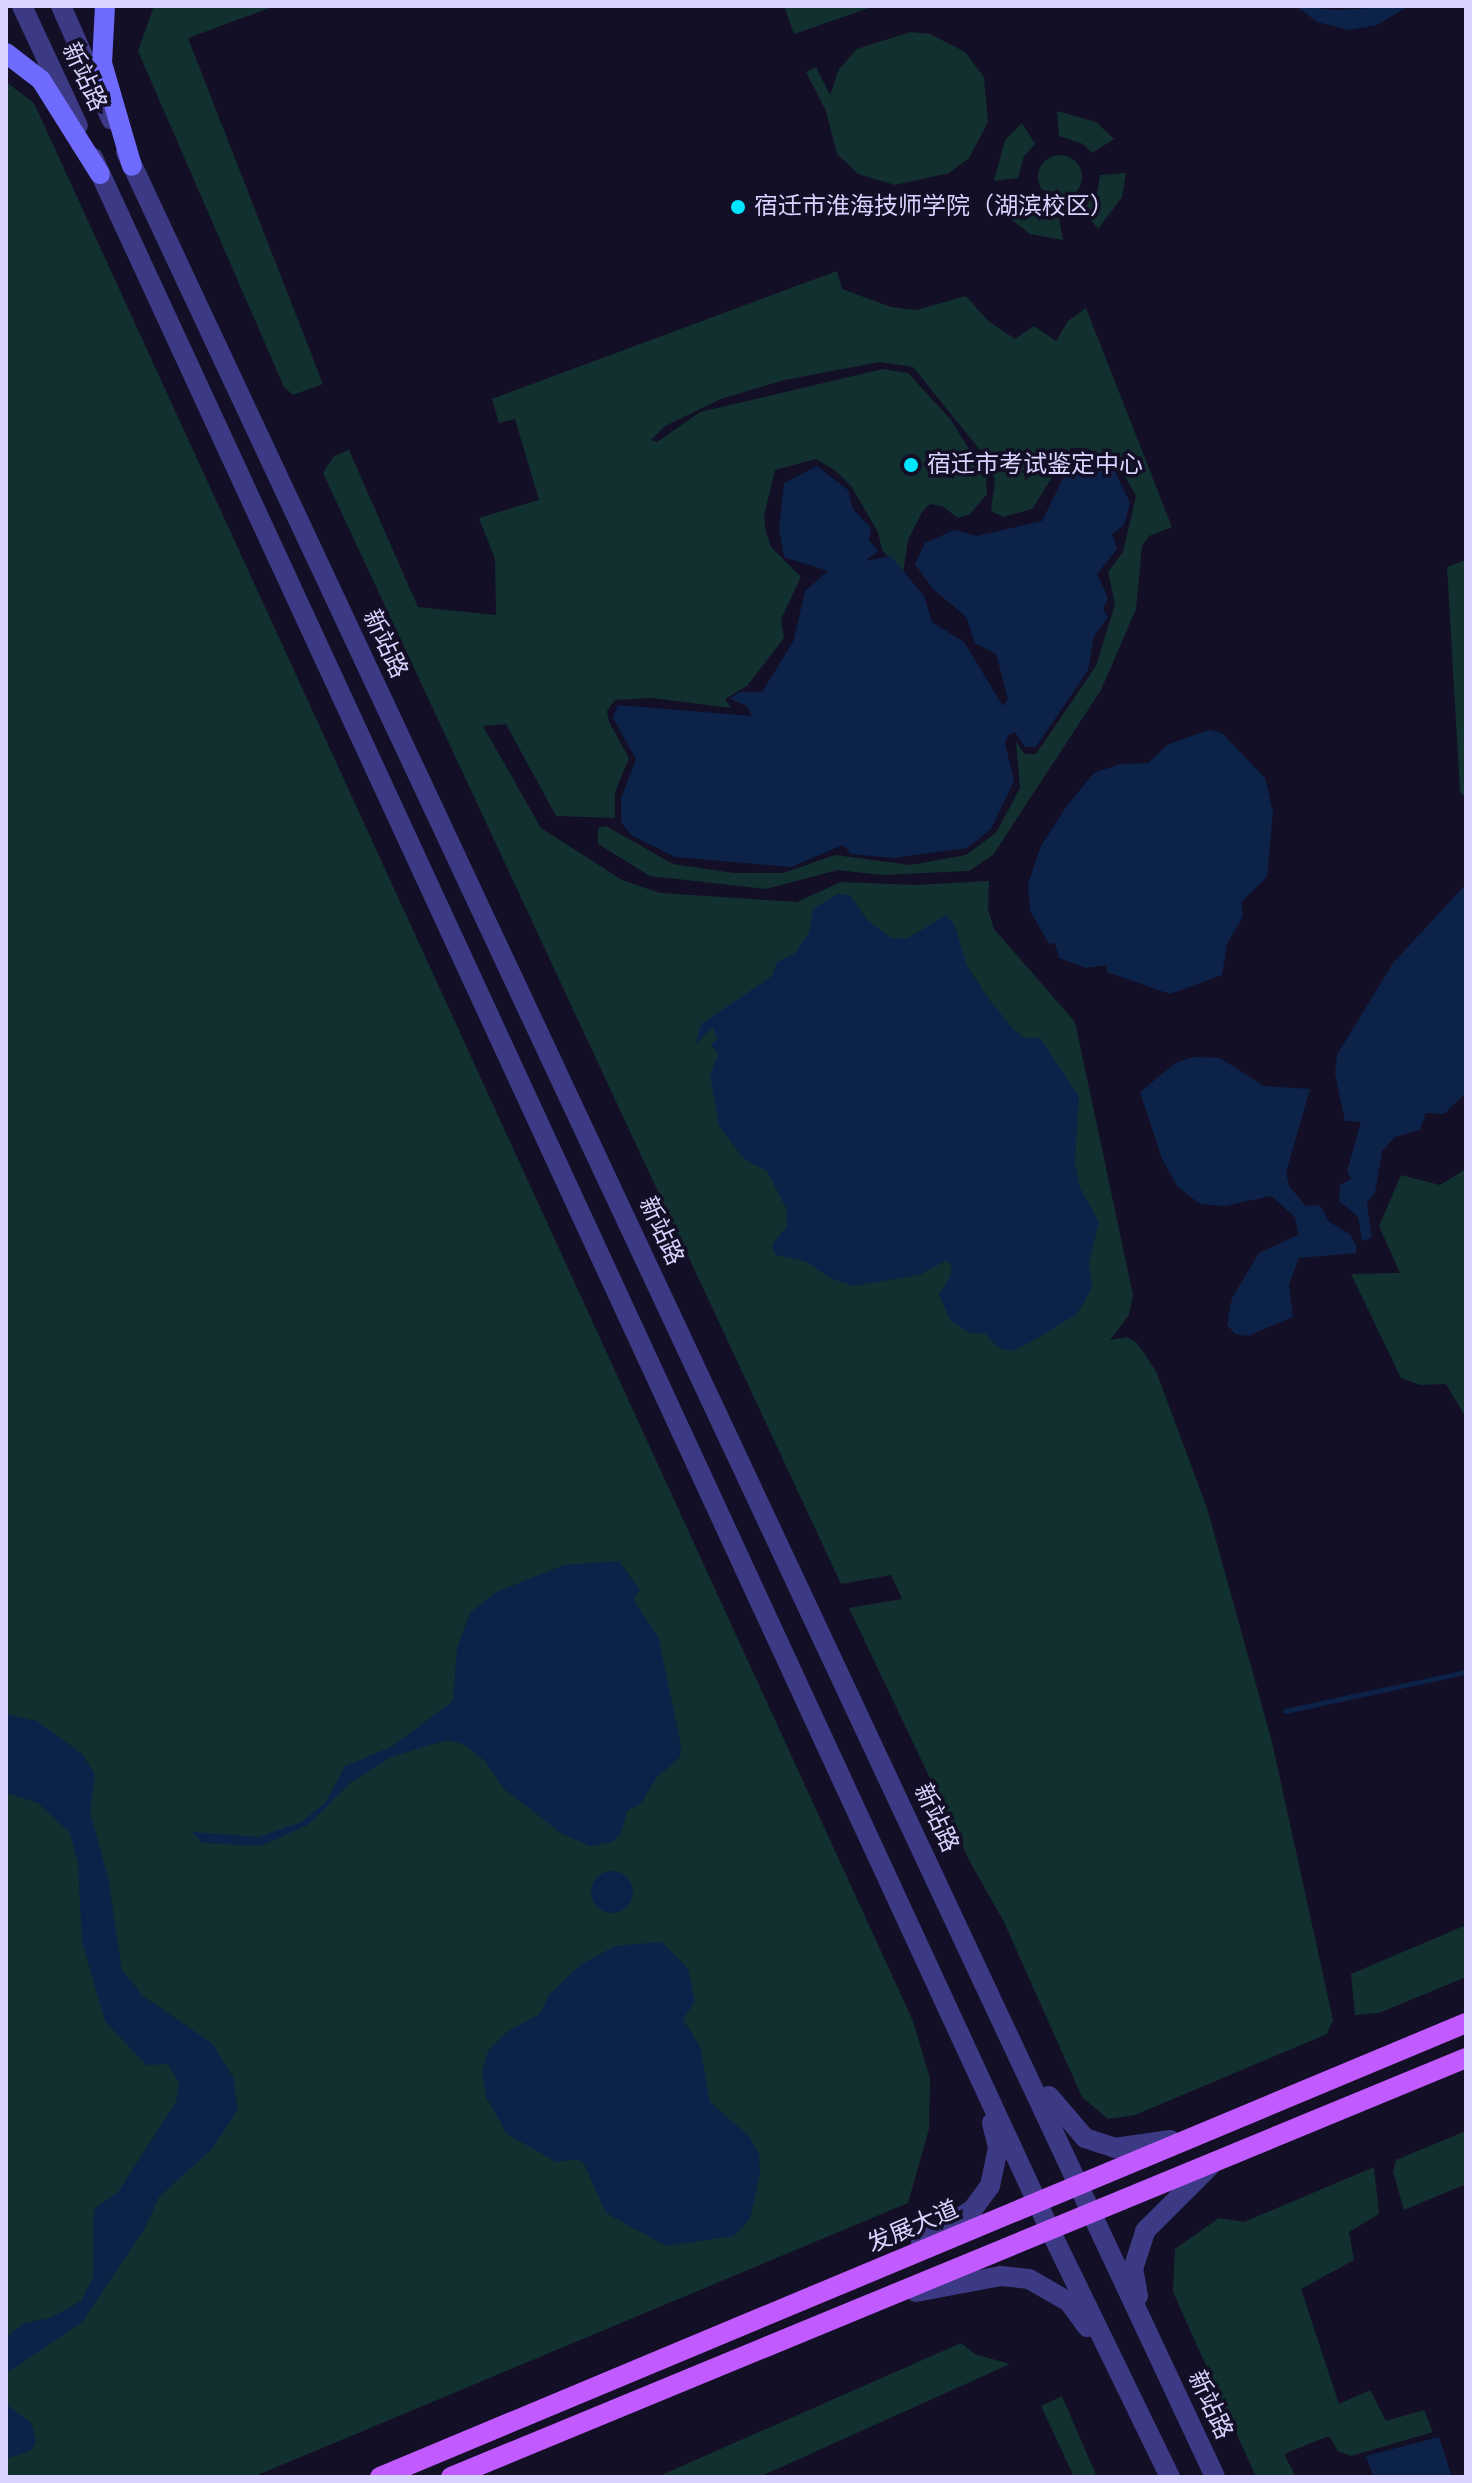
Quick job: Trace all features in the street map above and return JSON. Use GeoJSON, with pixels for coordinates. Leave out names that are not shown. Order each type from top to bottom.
{"type":"FeatureCollection","features":[{"type":"Feature","properties":{"kind":"main road"},"geometry":{"type":"LineString","coordinates":[[105,6],[102,63],[132,166]]}},
{"type":"Feature","properties":{"kind":"main road"},"geometry":{"type":"LineString","coordinates":[[6,53],[41,80],[100,174]]}},
{"type":"Feature","properties":{"kind":"main road","name":"发展大道"},"geometry":{"type":"LineString","coordinates":[[380,2477],[1466,2023]]}},
{"type":"Feature","properties":{"kind":"main road"},"geometry":{"type":"LineString","coordinates":[[451,2477],[1466,2058]]}},
{"type":"Feature","properties":{"kind":"street","name":"新站路"},"geometry":{"type":"LineString","coordinates":[[22,6],[1050,2230],[1170,2477]]}},
{"type":"Feature","properties":{"kind":"street","name":"新站路"},"geometry":{"type":"LineString","coordinates":[[61,6],[132,166],[1215,2477]]}},
{"type":"Feature","properties":{"kind":"street"},"geometry":{"type":"LineString","coordinates":[[1013,2044],[1065,2120],[1085,2138],[1115,2148],[1206,2132]]}},
{"type":"Feature","properties":{"kind":"street"},"geometry":{"type":"LineString","coordinates":[[862,2276],[951,2226],[990,2186],[998,2147],[969,2055]]}},
{"type":"Feature","properties":{"kind":"street"},"geometry":{"type":"LineString","coordinates":[[1172,2386],[1133,2269],[1145,2231],[1217,2161]]}},
{"type":"Feature","properties":{"kind":"street"},"geometry":{"type":"LineString","coordinates":[[873,2303],[964,2281],[1001,2276],[1029,2279],[1069,2302],[1132,2399]]}},
{"type":"Feature","properties":{"kind":"green space"},"geometry":{"type":"Polygon","coordinates":[[[154,6],[275,6],[188,38],[323,384],[293,395],[284,387],[138,51],[154,6]]]}},
{"type":"Feature","properties":{"kind":"green space"},"geometry":{"type":"Polygon","coordinates":[[[784,6],[875,6],[794,34],[784,6]]]}},
{"type":"Feature","properties":{"kind":"green space"},"geometry":{"type":"Polygon","coordinates":[[[910,32],[930,34],[965,52],[984,77],[988,122],[969,158],[949,173],[895,185],[858,174],[837,154],[826,111],[806,72],[816,67],[830,95],[839,69],[857,49],[910,32]]]}},
{"type":"Feature","properties":{"kind":"green space"},"geometry":{"type":"Polygon","coordinates":[[[6,82],[34,103],[913,2021],[930,2078],[929,2129],[908,2203],[253,2477],[6,2477],[6,82]]]}},
{"type":"Feature","properties":{"kind":"green space"},"geometry":{"type":"Polygon","coordinates":[[[1057,111],[1096,122],[1114,139],[1092,153],[1083,144],[1059,136],[1057,111]]]}},
{"type":"Feature","properties":{"kind":"green space"},"geometry":{"type":"Polygon","coordinates":[[[1022,123],[1035,144],[1024,156],[1018,178],[994,181],[1005,140],[1022,123]]]}},
{"type":"Feature","properties":{"kind":"green space"},"geometry":{"type":"Polygon","coordinates":[[[1060,155],[1076,161],[1082,177],[1076,193],[1060,199],[1044,193],[1038,177],[1044,161],[1060,155]]]}},
{"type":"Feature","properties":{"kind":"green space"},"geometry":{"type":"Polygon","coordinates":[[[1126,173],[1122,197],[1098,229],[1083,210],[1098,190],[1100,175],[1126,173]]]}},
{"type":"Feature","properties":{"kind":"green space"},"geometry":{"type":"Polygon","coordinates":[[[1026,200],[1045,215],[1059,218],[1063,240],[1030,234],[1012,220],[1007,212],[1026,200]]]}},
{"type":"Feature","properties":{"kind":"green space"},"geometry":{"type":"Polygon","coordinates":[[[837,271],[842,289],[891,307],[916,310],[966,296],[988,321],[1015,339],[1034,326],[1056,341],[1068,321],[1086,308],[1172,527],[1149,536],[1142,546],[1136,609],[1101,690],[993,855],[969,871],[881,875],[838,870],[766,889],[650,876],[598,844],[598,828],[606,826],[673,864],[734,873],[783,873],[835,855],[910,865],[966,855],[996,833],[1020,788],[1016,742],[1025,754],[1036,754],[1096,666],[1115,604],[1108,572],[1123,552],[1136,496],[1117,462],[1086,448],[1071,448],[1032,509],[1003,517],[991,511],[995,480],[988,460],[913,367],[880,362],[784,380],[721,399],[665,426],[651,440],[657,442],[700,412],[883,369],[908,373],[951,420],[986,477],[987,494],[970,514],[958,518],[942,506],[930,504],[922,512],[908,540],[903,573],[882,550],[878,532],[851,486],[836,471],[816,459],[775,470],[764,516],[766,532],[771,547],[801,577],[781,619],[784,638],[747,686],[725,699],[731,708],[652,698],[615,700],[607,711],[609,722],[629,758],[615,792],[615,818],[556,816],[506,724],[483,726],[541,828],[622,880],[660,893],[797,902],[841,882],[916,885],[989,881],[988,909],[994,929],[1075,1022],[1133,1295],[1129,1315],[1110,1340],[1127,1337],[1137,1343],[1156,1371],[1207,1508],[1272,1742],[1333,2020],[1327,2034],[1135,2115],[1108,2119],[1082,2097],[1004,1922],[969,1860],[849,1608],[902,1599],[891,1575],[841,1584],[323,473],[334,456],[349,450],[418,607],[496,615],[495,559],[479,518],[539,500],[515,419],[499,423],[492,399],[837,271]]]}},
{"type":"Feature","properties":{"kind":"green space"},"geometry":{"type":"Polygon","coordinates":[[[1466,560],[1466,799],[1460,791],[1447,567],[1466,560]]]}},
{"type":"Feature","properties":{"kind":"green space"},"geometry":{"type":"Polygon","coordinates":[[[1466,1169],[1466,1418],[1446,1384],[1420,1385],[1401,1378],[1351,1274],[1400,1273],[1379,1226],[1401,1175],[1440,1185],[1466,1169]]]}},
{"type":"Feature","properties":{"kind":"green space"},"geometry":{"type":"Polygon","coordinates":[[[1466,1925],[1466,1977],[1379,2013],[1355,2015],[1351,1974],[1466,1925]]]}},
{"type":"Feature","properties":{"kind":"green space"},"geometry":{"type":"Polygon","coordinates":[[[1466,2131],[1466,2184],[1404,2210],[1393,2172],[1396,2160],[1466,2131]]]}},
{"type":"Feature","properties":{"kind":"green space"},"geometry":{"type":"Polygon","coordinates":[[[1374,2167],[1379,2214],[1349,2232],[1354,2260],[1301,2289],[1339,2404],[1370,2390],[1386,2421],[1424,2410],[1433,2432],[1351,2456],[1338,2451],[1329,2436],[1284,2454],[1296,2477],[1256,2477],[1173,2292],[1175,2249],[1219,2218],[1244,2222],[1374,2167]]]}},
{"type":"Feature","properties":{"kind":"green space"},"geometry":{"type":"Polygon","coordinates":[[[961,2343],[975,2354],[1010,2364],[759,2477],[657,2477],[961,2343]]]}},
{"type":"Feature","properties":{"kind":"green space"},"geometry":{"type":"Polygon","coordinates":[[[1062,2396],[1097,2477],[1074,2477],[1041,2406],[1062,2396]]]}},
{"type":"Feature","properties":{"kind":"water"},"geometry":{"type":"Polygon","coordinates":[[[1296,6],[1335,10],[1409,6],[1377,25],[1349,30],[1317,22],[1296,6]]]}},
{"type":"Feature","properties":{"kind":"water"},"geometry":{"type":"Polygon","coordinates":[[[817,466],[848,490],[853,509],[871,528],[869,540],[878,551],[865,561],[891,556],[924,596],[932,622],[964,642],[1003,706],[1008,699],[996,654],[975,643],[966,617],[932,588],[915,564],[925,543],[954,530],[977,536],[1042,521],[1068,468],[1114,469],[1130,503],[1124,525],[1112,534],[1117,549],[1097,574],[1108,598],[1103,609],[1108,617],[1094,636],[1088,670],[1036,747],[1025,747],[1015,732],[1009,734],[1005,743],[1014,781],[991,829],[967,848],[893,858],[851,854],[843,845],[791,867],[675,857],[631,835],[621,822],[621,799],[636,759],[613,718],[618,705],[752,716],[747,706],[730,699],[740,692],[762,692],[794,640],[805,591],[828,571],[784,557],[779,529],[784,483],[817,466]]]}},
{"type":"Feature","properties":{"kind":"water"},"geometry":{"type":"Polygon","coordinates":[[[1208,730],[1222,733],[1265,778],[1273,812],[1267,877],[1241,902],[1243,916],[1227,944],[1222,975],[1170,994],[1107,972],[1107,965],[1086,968],[1059,958],[1055,943],[1049,944],[1030,911],[1028,884],[1041,846],[1066,807],[1094,773],[1120,764],[1148,763],[1167,745],[1208,730]]]}},
{"type":"Feature","properties":{"kind":"water"},"geometry":{"type":"Polygon","coordinates":[[[1466,884],[1466,1093],[1444,1114],[1426,1113],[1420,1130],[1395,1137],[1382,1151],[1375,1193],[1367,1203],[1372,1238],[1362,1241],[1358,1217],[1339,1201],[1340,1185],[1351,1179],[1347,1171],[1361,1122],[1345,1121],[1335,1073],[1337,1055],[1393,963],[1466,884]]]}},
{"type":"Feature","properties":{"kind":"water"},"geometry":{"type":"Polygon","coordinates":[[[838,894],[850,895],[867,920],[891,938],[908,938],[946,915],[954,923],[967,966],[988,998],[1024,1038],[1040,1038],[1079,1096],[1075,1163],[1080,1188],[1099,1222],[1089,1263],[1092,1288],[1077,1314],[1011,1351],[997,1347],[985,1333],[970,1333],[951,1321],[939,1295],[950,1277],[952,1266],[947,1260],[919,1275],[853,1286],[830,1278],[805,1261],[776,1255],[772,1245],[787,1226],[786,1208],[767,1171],[744,1159],[719,1126],[710,1075],[718,1054],[711,1045],[717,1039],[713,1027],[696,1044],[701,1024],[772,976],[777,962],[794,954],[809,933],[813,909],[838,894]]]}},
{"type":"Feature","properties":{"kind":"water"},"geometry":{"type":"Polygon","coordinates":[[[1195,1057],[1220,1058],[1264,1086],[1310,1089],[1286,1173],[1289,1186],[1306,1206],[1320,1205],[1329,1222],[1350,1234],[1356,1245],[1356,1253],[1299,1258],[1289,1285],[1293,1317],[1248,1336],[1235,1334],[1227,1325],[1232,1298],[1259,1253],[1298,1235],[1295,1217],[1271,1196],[1224,1206],[1200,1204],[1178,1187],[1162,1159],[1140,1092],[1177,1062],[1195,1057]]]}},
{"type":"Feature","properties":{"kind":"water"},"geometry":{"type":"Polygon","coordinates":[[[619,1561],[640,1590],[633,1598],[659,1639],[681,1746],[680,1757],[657,1777],[641,1803],[627,1811],[621,1834],[612,1842],[590,1846],[562,1834],[504,1789],[485,1761],[463,1744],[448,1740],[391,1757],[350,1783],[308,1825],[261,1846],[202,1843],[192,1832],[258,1837],[301,1822],[325,1803],[345,1766],[391,1747],[453,1701],[457,1648],[470,1613],[496,1592],[564,1565],[619,1561]]]}},
{"type":"Feature","properties":{"kind":"water"},"geometry":{"type":"Polygon","coordinates":[[[6,1714],[37,1721],[82,1754],[95,1775],[90,1812],[108,1877],[122,1970],[143,1996],[213,2044],[233,2077],[238,2110],[212,2149],[159,2197],[145,2228],[82,2322],[6,2374],[6,2338],[24,2323],[50,2318],[81,2301],[93,2277],[94,2209],[118,2192],[176,2102],[179,2083],[168,2064],[146,2065],[105,2021],[82,1942],[78,1863],[70,1833],[38,1803],[6,1793],[6,1714]]]}},
{"type":"Feature","properties":{"kind":"water"},"geometry":{"type":"Polygon","coordinates":[[[612,1871],[627,1877],[633,1892],[627,1907],[612,1913],[597,1907],[591,1892],[597,1877],[612,1871]]]}},
{"type":"Feature","properties":{"kind":"water"},"geometry":{"type":"Polygon","coordinates":[[[662,1942],[688,1969],[695,2001],[683,2019],[700,2047],[710,2102],[749,2136],[759,2154],[760,2174],[750,2219],[734,2236],[666,2246],[606,2213],[584,2164],[578,2159],[556,2162],[507,2134],[486,2097],[482,2072],[488,2051],[508,2031],[540,2014],[549,1995],[580,1965],[615,1946],[662,1942]]]}},
{"type":"Feature","properties":{"kind":"water"},"geometry":{"type":"Polygon","coordinates":[[[6,2404],[31,2423],[36,2440],[32,2450],[6,2459],[6,2404]]]}},
{"type":"Feature","properties":{"kind":"water"},"geometry":{"type":"Polygon","coordinates":[[[1439,2437],[1452,2477],[1374,2477],[1366,2456],[1439,2437]]]}},
{"type":"Feature","properties":{"kind":"waterway"},"geometry":{"type":"LineString","coordinates":[[1285,1711],[1466,1672]]}},
{"type":"Feature","properties":{"kind":"place","name":"宿迁市淮海技师学院（湖滨校区）"},"geometry":{"type":"Point","coordinates":[738,207]}},
{"type":"Feature","properties":{"kind":"place","name":"宿迁市考试鉴定中心"},"geometry":{"type":"Point","coordinates":[911,465]}}]}
